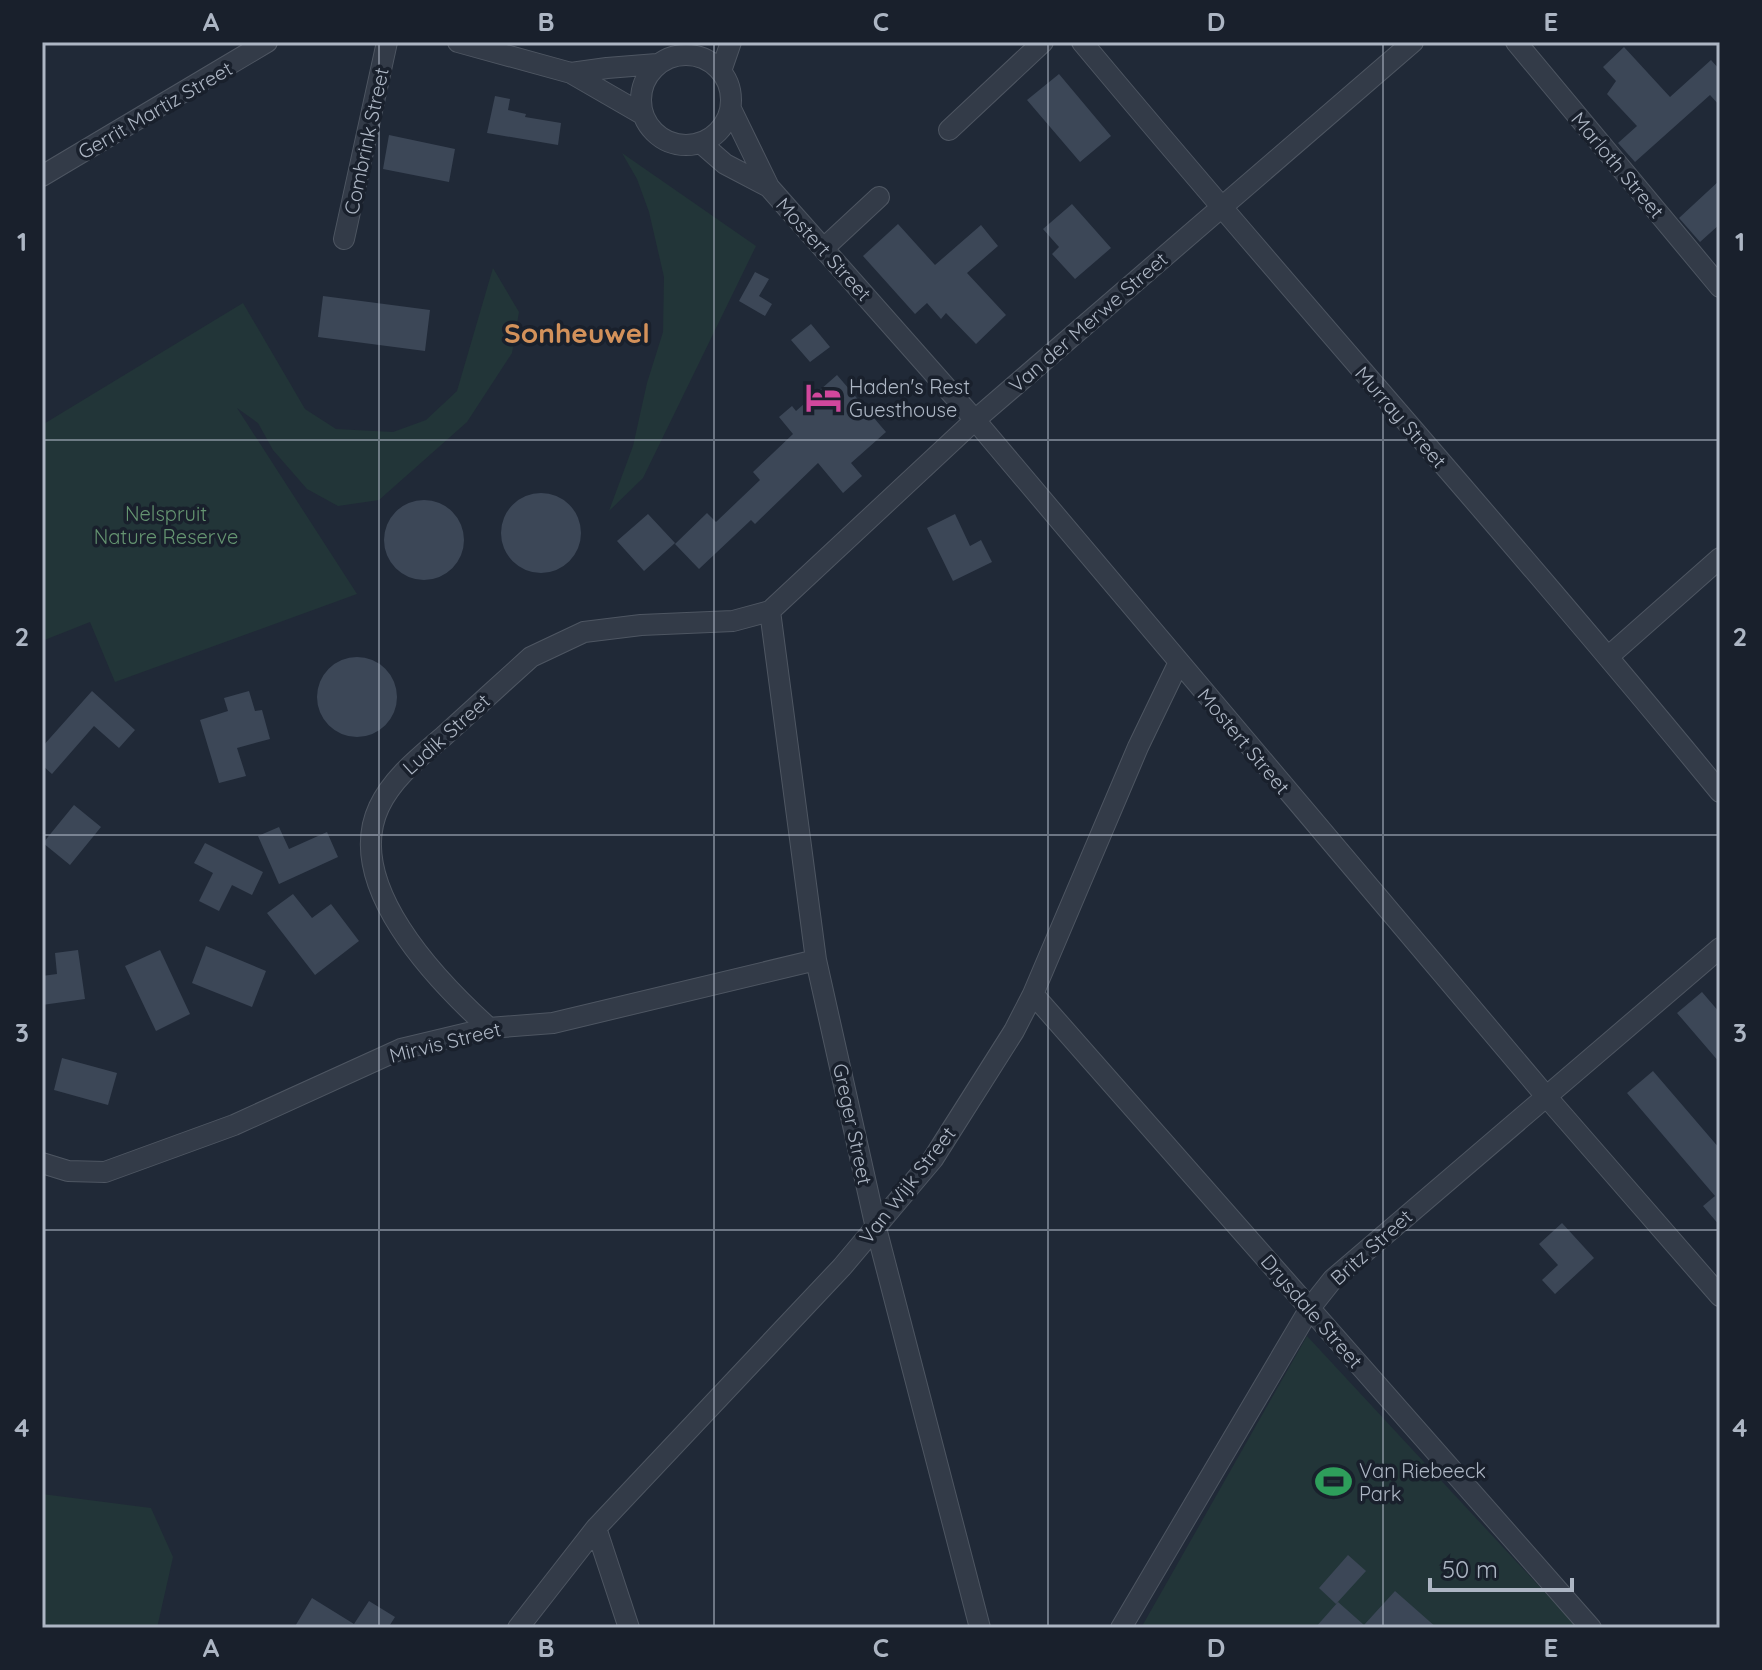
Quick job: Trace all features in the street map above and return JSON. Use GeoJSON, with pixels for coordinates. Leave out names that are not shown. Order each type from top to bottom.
{"type":"FeatureCollection","features":[{"type":"Feature","properties":{"kind":"street","name":"Gerrit Martiz Street"},"geometry":{"type":"LineString","coordinates":[[42,176],[267,42]]}},
{"type":"Feature","properties":{"kind":"street","name":"Combrink Street"},"geometry":{"type":"LineString","coordinates":[[344,239],[387,42]]}},
{"type":"Feature","properties":{"kind":"street"},"geometry":{"type":"LineString","coordinates":[[458,42],[571,73],[642,114]]}},
{"type":"Feature","properties":{"kind":"street"},"geometry":{"type":"LineString","coordinates":[[721,71],[731,42]]}},
{"type":"Feature","properties":{"kind":"street"},"geometry":{"type":"LineString","coordinates":[[949,130],[1043,42]]}},
{"type":"Feature","properties":{"kind":"street","name":"Murray Street"},"geometry":{"type":"LineString","coordinates":[[1082,42],[1219,207],[1609,656],[1720,792]]}},
{"type":"Feature","properties":{"kind":"street","name":"Van der Merwe Street"},"geometry":{"type":"LineString","coordinates":[[770,611],[975,420],[1413,42]]}},
{"type":"Feature","properties":{"kind":"street","name":"Marloth Street"},"geometry":{"type":"LineString","coordinates":[[1516,42],[1720,287]]}},
{"type":"Feature","properties":{"kind":"street"},"geometry":{"type":"LineString","coordinates":[[571,73],[657,64],[693,48],[721,71],[730,84],[732,111],[718,134],[702,144],[685,146],[665,141],[651,129],[642,114],[640,100],[645,79],[657,64]]}},
{"type":"Feature","properties":{"kind":"street","name":"Mostert Street"},"geometry":{"type":"LineString","coordinates":[[732,111],[769,187],[975,420],[1178,664],[1720,1296]]}},
{"type":"Feature","properties":{"kind":"street","name":"Mostert Street"},"geometry":{"type":"LineString","coordinates":[[702,144],[725,164],[769,187]]}},
{"type":"Feature","properties":{"kind":"street"},"geometry":{"type":"LineString","coordinates":[[824,248],[879,197]]}},
{"type":"Feature","properties":{"kind":"street"},"geometry":{"type":"LineString","coordinates":[[1609,656],[1720,558]]}},
{"type":"Feature","properties":{"kind":"street","name":"Greger Street"},"geometry":{"type":"LineString","coordinates":[[770,611],[816,960],[876,1228],[980,1628]]}},
{"type":"Feature","properties":{"kind":"street","name":"Ludik Street"},"geometry":{"type":"LineString","coordinates":[[489,1028],[418,957],[383,895],[369,845],[379,807],[398,777],[531,657],[557,644],[584,632],[641,625],[733,621],[770,611]]}},
{"type":"Feature","properties":{"kind":"street","name":"Van Wijk Street"},"geometry":{"type":"LineString","coordinates":[[518,1628],[596,1528],[876,1228],[933,1159],[1014,1031],[1033,994],[1138,747],[1178,664]]}},
{"type":"Feature","properties":{"kind":"street","name":"Britz Street"},"geometry":{"type":"LineString","coordinates":[[1121,1628],[1310,1308],[1333,1279],[1720,948]]}},
{"type":"Feature","properties":{"kind":"street","name":"Mirvis Street"},"geometry":{"type":"LineString","coordinates":[[42,1163],[68,1171],[105,1172],[234,1125],[401,1049],[489,1028],[553,1023],[816,960]]}},
{"type":"Feature","properties":{"kind":"street","name":"Drysdale Street"},"geometry":{"type":"LineString","coordinates":[[1033,994],[1591,1628]]}},
{"type":"Feature","properties":{"kind":"street"},"geometry":{"type":"LineString","coordinates":[[596,1528],[629,1628]]}},
{"type":"Feature","properties":{"kind":"green space"},"geometry":{"type":"Polygon","coordinates":[[[622,153],[756,246],[643,478],[609,511],[633,446],[647,383],[663,332],[664,277],[649,212],[637,179],[622,153]]]}},
{"type":"Feature","properties":{"kind":"green space","name":"Nelspruit Nature Reserve"},"geometry":{"type":"Polygon","coordinates":[[[493,268],[519,312],[512,353],[467,422],[379,500],[338,506],[307,489],[273,450],[258,423],[237,408],[357,594],[115,682],[90,622],[42,641],[42,425],[243,303],[305,409],[336,429],[393,432],[426,420],[457,391],[493,268]]]}},
{"type":"Feature","properties":{"kind":"green space","name":"Van Riebeeck Park"},"geometry":{"type":"Polygon","coordinates":[[[1307,1336],[1578,1628],[1141,1628],[1307,1336]]]}},
{"type":"Feature","properties":{"kind":"green space"},"geometry":{"type":"Polygon","coordinates":[[[42,1494],[151,1508],[173,1557],[157,1628],[42,1628],[42,1494]]]}},
{"type":"Feature","properties":{"kind":"building"},"geometry":{"type":"Polygon","coordinates":[[[1624,47],[1670,97],[1711,60],[1720,70],[1720,106],[1710,95],[1635,162],[1618,143],[1637,126],[1607,94],[1616,81],[1603,67],[1624,47]]]}},
{"type":"Feature","properties":{"kind":"building"},"geometry":{"type":"Polygon","coordinates":[[[1059,74],[1111,136],[1080,162],[1027,100],[1059,74]]]}},
{"type":"Feature","properties":{"kind":"building"},"geometry":{"type":"Polygon","coordinates":[[[495,96],[510,99],[508,110],[526,114],[525,117],[561,123],[558,145],[487,133],[495,96]]]}},
{"type":"Feature","properties":{"kind":"building"},"geometry":{"type":"Polygon","coordinates":[[[389,135],[455,149],[449,182],[383,169],[389,135]]]}},
{"type":"Feature","properties":{"kind":"building"},"geometry":{"type":"Polygon","coordinates":[[[1720,180],[1720,224],[1700,242],[1679,218],[1720,180]]]}},
{"type":"Feature","properties":{"kind":"building"},"geometry":{"type":"Polygon","coordinates":[[[1072,204],[1111,248],[1075,279],[1052,254],[1059,247],[1043,229],[1072,204]]]}},
{"type":"Feature","properties":{"kind":"building"},"geometry":{"type":"Polygon","coordinates":[[[898,224],[935,265],[981,225],[998,246],[967,273],[1006,315],[976,344],[946,313],[941,319],[927,303],[915,314],[863,256],[898,224]]]}},
{"type":"Feature","properties":{"kind":"building"},"geometry":{"type":"Polygon","coordinates":[[[755,272],[769,279],[759,296],[772,304],[765,316],[739,301],[755,272]]]}},
{"type":"Feature","properties":{"kind":"building"},"geometry":{"type":"Polygon","coordinates":[[[323,296],[430,310],[425,351],[318,337],[323,296]]]}},
{"type":"Feature","properties":{"kind":"building"},"geometry":{"type":"Polygon","coordinates":[[[811,324],[830,347],[810,362],[791,340],[811,324]]]}},
{"type":"Feature","properties":{"kind":"building"},"geometry":{"type":"Polygon","coordinates":[[[837,375],[886,432],[851,463],[862,476],[843,493],[818,463],[755,524],[751,520],[699,569],[675,544],[707,513],[716,522],[760,480],[753,472],[793,434],[779,417],[792,406],[796,411],[837,375]]]}},
{"type":"Feature","properties":{"kind":"building"},"geometry":{"type":"Polygon","coordinates":[[[541,493],[556,496],[569,505],[578,518],[581,533],[578,548],[569,561],[556,570],[541,573],[526,570],[513,561],[504,548],[501,533],[504,518],[513,505],[526,496],[541,493]]]}},
{"type":"Feature","properties":{"kind":"building"},"geometry":{"type":"Polygon","coordinates":[[[424,500],[439,503],[452,512],[461,525],[464,540],[461,555],[452,568],[439,577],[424,580],[409,577],[396,568],[387,555],[384,540],[387,525],[396,512],[409,503],[424,500]]]}},
{"type":"Feature","properties":{"kind":"building"},"geometry":{"type":"Polygon","coordinates":[[[648,514],[675,543],[644,571],[617,541],[648,514]]]}},
{"type":"Feature","properties":{"kind":"building"},"geometry":{"type":"Polygon","coordinates":[[[955,514],[970,546],[981,540],[992,562],[953,581],[927,528],[955,514]]]}},
{"type":"Feature","properties":{"kind":"building"},"geometry":{"type":"Polygon","coordinates":[[[357,657],[372,660],[385,669],[394,682],[397,697],[394,712],[385,725],[372,734],[357,737],[342,734],[329,725],[320,712],[317,697],[320,682],[329,669],[342,660],[357,657]]]}},
{"type":"Feature","properties":{"kind":"building"},"geometry":{"type":"Polygon","coordinates":[[[92,691],[135,730],[119,748],[94,726],[52,774],[42,765],[42,747],[92,691]]]}},
{"type":"Feature","properties":{"kind":"building"},"geometry":{"type":"Polygon","coordinates":[[[249,691],[255,711],[262,710],[270,739],[237,748],[246,776],[219,783],[200,720],[228,711],[224,698],[249,691]]]}},
{"type":"Feature","properties":{"kind":"building"},"geometry":{"type":"Polygon","coordinates":[[[74,805],[101,827],[70,865],[43,843],[74,805]]]}},
{"type":"Feature","properties":{"kind":"building"},"geometry":{"type":"Polygon","coordinates":[[[279,827],[289,849],[327,832],[338,857],[279,884],[258,836],[279,827]]]}},
{"type":"Feature","properties":{"kind":"building"},"geometry":{"type":"Polygon","coordinates":[[[205,843],[263,872],[252,895],[232,885],[219,911],[199,901],[213,873],[194,863],[205,843]]]}},
{"type":"Feature","properties":{"kind":"building"},"geometry":{"type":"Polygon","coordinates":[[[293,894],[312,918],[331,904],[359,941],[315,975],[267,913],[293,894]]]}},
{"type":"Feature","properties":{"kind":"building"},"geometry":{"type":"Polygon","coordinates":[[[206,946],[266,971],[252,1007],[192,983],[206,946]]]}},
{"type":"Feature","properties":{"kind":"building"},"geometry":{"type":"Polygon","coordinates":[[[78,950],[85,999],[42,1005],[42,976],[57,974],[55,953],[78,950]]]}},
{"type":"Feature","properties":{"kind":"building"},"geometry":{"type":"Polygon","coordinates":[[[160,950],[190,1014],[156,1031],[125,966],[160,950]]]}},
{"type":"Feature","properties":{"kind":"building"},"geometry":{"type":"Polygon","coordinates":[[[1702,992],[1720,1013],[1720,1063],[1677,1013],[1702,992]]]}},
{"type":"Feature","properties":{"kind":"building"},"geometry":{"type":"Polygon","coordinates":[[[62,1058],[117,1073],[108,1105],[54,1090],[62,1058]]]}},
{"type":"Feature","properties":{"kind":"building"},"geometry":{"type":"Polygon","coordinates":[[[1653,1071],[1720,1149],[1720,1226],[1703,1206],[1715,1196],[1627,1093],[1653,1071]]]}},
{"type":"Feature","properties":{"kind":"building"},"geometry":{"type":"Polygon","coordinates":[[[1562,1223],[1594,1258],[1555,1294],[1542,1280],[1558,1265],[1539,1244],[1562,1223]]]}},
{"type":"Feature","properties":{"kind":"building"},"geometry":{"type":"Polygon","coordinates":[[[1348,1555],[1366,1571],[1336,1604],[1319,1588],[1348,1555]]]}},
{"type":"Feature","properties":{"kind":"building"},"geometry":{"type":"Polygon","coordinates":[[[1395,1591],[1437,1628],[1315,1628],[1338,1602],[1364,1625],[1395,1591]]]}},
{"type":"Feature","properties":{"kind":"building"},"geometry":{"type":"Polygon","coordinates":[[[312,1598],[354,1624],[369,1601],[395,1617],[388,1628],[294,1628],[312,1598]]]}},
{"type":"Feature","properties":{"kind":"place","name":"Haden's Rest Guesthouse"},"geometry":{"type":"Point","coordinates":[823,397]}},
{"type":"Feature","properties":{"kind":"place","name":"Van Riebeeck Park"},"geometry":{"type":"Point","coordinates":[1333,1482]}},
{"type":"Feature","properties":{"kind":"district","name":"Sonheuwel"},"geometry":{"type":"Point","coordinates":[577,332]}}]}
